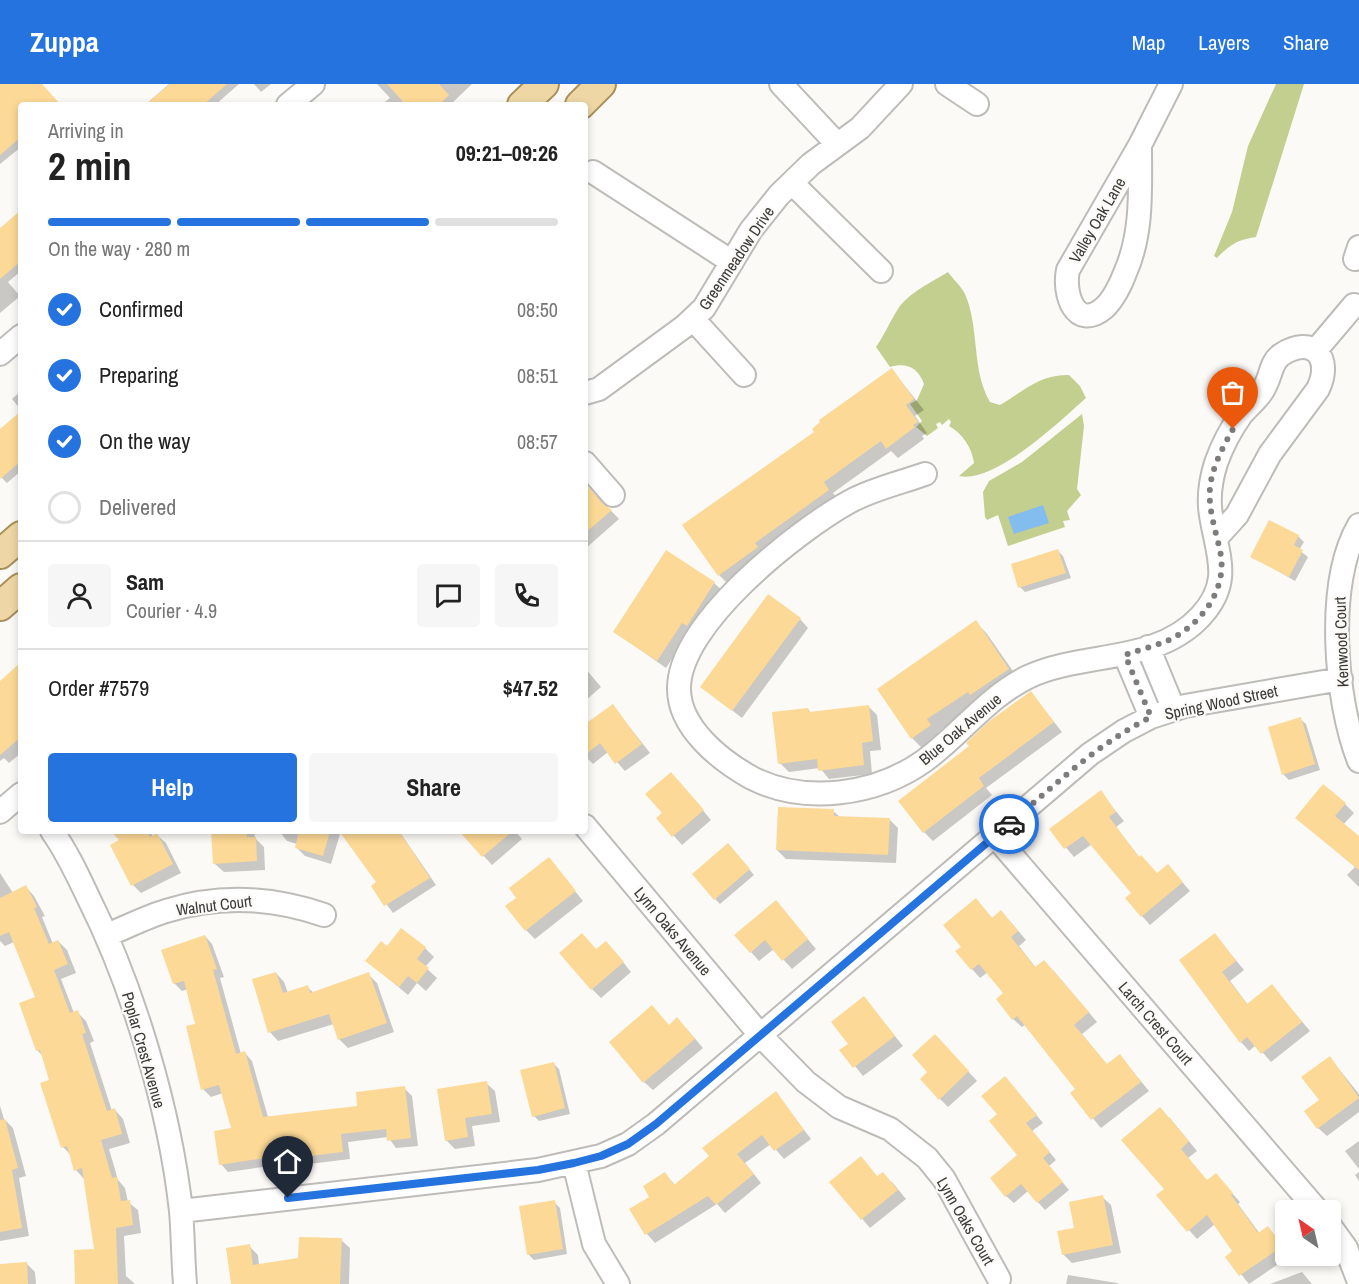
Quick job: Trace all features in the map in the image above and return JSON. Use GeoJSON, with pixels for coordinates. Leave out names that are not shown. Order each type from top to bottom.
{"type":"FeatureCollection","features":[{"type":"Feature","properties":{"kind":"main road"},"geometry":{"type":"LineString","coordinates":[[525,102],[544,84]]}},
{"type":"Feature","properties":{"kind":"main road"},"geometry":{"type":"LineString","coordinates":[[583,102],[601,84]]}},
{"type":"Feature","properties":{"kind":"main road"},"geometry":{"type":"LineString","coordinates":[[0,554],[18,539]]}},
{"type":"Feature","properties":{"kind":"main road"},"geometry":{"type":"LineString","coordinates":[[0,606],[18,591]]}},
{"type":"Feature","properties":{"kind":"street"},"geometry":{"type":"LineString","coordinates":[[292,102],[313,84]]}},
{"type":"Feature","properties":{"kind":"street"},"geometry":{"type":"LineString","coordinates":[[781,84],[837,144]]}},
{"type":"Feature","properties":{"kind":"street","name":"Greenmeadow Drive"},"geometry":{"type":"LineString","coordinates":[[588,392],[599,389],[693,319],[704,308],[751,230],[792,183],[837,144],[860,128],[901,84]]}},
{"type":"Feature","properties":{"kind":"street"},"geometry":{"type":"LineString","coordinates":[[947,84],[977,104]]}},
{"type":"Feature","properties":{"kind":"street","name":"Valley Oak Lane"},"geometry":{"type":"LineString","coordinates":[[1140,145],[1141,202],[1133,250],[1125,273],[1104,308],[1087,315],[1081,314],[1068,301],[1065,284],[1068,270],[1140,145],[1172,84]]}},
{"type":"Feature","properties":{"kind":"street"},"geometry":{"type":"LineString","coordinates":[[593,172],[732,262]]}},
{"type":"Feature","properties":{"kind":"street"},"geometry":{"type":"LineString","coordinates":[[792,183],[881,271]]}},
{"type":"Feature","properties":{"kind":"street"},"geometry":{"type":"LineString","coordinates":[[1216,537],[1237,515],[1270,454],[1318,390],[1324,377],[1320,355],[1316,350],[1354,305]]}},
{"type":"Feature","properties":{"kind":"street"},"geometry":{"type":"LineString","coordinates":[[693,319],[744,375]]}},
{"type":"Feature","properties":{"kind":"street"},"geometry":{"type":"LineString","coordinates":[[0,354],[18,339]]}},
{"type":"Feature","properties":{"kind":"street","name":"Blue Oak Avenue"},"geometry":{"type":"LineString","coordinates":[[925,474],[852,500],[821,520],[771,556],[735,589],[702,630],[680,678],[678,692],[682,708],[690,724],[716,754],[752,777],[774,787],[802,792],[852,791],[877,784],[925,760],[995,698],[1026,678],[1056,666],[1125,655],[1168,640],[1186,629],[1212,602],[1220,582],[1221,558],[1211,514],[1210,487],[1225,442],[1241,415],[1264,389],[1277,359],[1307,346],[1316,350]]}},
{"type":"Feature","properties":{"kind":"street"},"geometry":{"type":"LineString","coordinates":[[588,466],[613,495]]}},
{"type":"Feature","properties":{"kind":"street","name":"Kenwood Court"},"geometry":{"type":"LineString","coordinates":[[1359,525],[1346,556],[1338,591],[1341,679],[1347,723],[1359,761]]}},
{"type":"Feature","properties":{"kind":"street"},"geometry":{"type":"LineString","coordinates":[[1148,647],[1174,710]]}},
{"type":"Feature","properties":{"kind":"street"},"geometry":{"type":"LineString","coordinates":[[1125,655],[1151,717]]}},
{"type":"Feature","properties":{"kind":"street","name":"Spring Wood Street"},"geometry":{"type":"LineString","coordinates":[[181,1211],[538,1170],[601,1156],[628,1144],[656,1124],[761,1036],[1090,754],[1124,731],[1151,717],[1174,710],[1341,679]]}},
{"type":"Feature","properties":{"kind":"street"},"geometry":{"type":"LineString","coordinates":[[0,812],[18,797]]}},
{"type":"Feature","properties":{"kind":"street","name":"Lynn Oaks Avenue"},"geometry":{"type":"LineString","coordinates":[[588,830],[761,1036]]}},
{"type":"Feature","properties":{"kind":"street","name":"Poplar Crest Avenue"},"geometry":{"type":"LineString","coordinates":[[54,834],[68,857],[107,935],[150,1064],[166,1130],[181,1211],[184,1284]]}},
{"type":"Feature","properties":{"kind":"street","name":"Larch Crest Court"},"geometry":{"type":"LineString","coordinates":[[995,836],[1308,1200]]}},
{"type":"Feature","properties":{"kind":"street","name":"Walnut Court"},"geometry":{"type":"LineString","coordinates":[[107,935],[166,911],[209,902],[254,898],[293,904],[324,915]]}},
{"type":"Feature","properties":{"kind":"street","name":"Lynn Oaks Court"},"geometry":{"type":"LineString","coordinates":[[761,1036],[806,1083],[840,1107],[890,1129],[927,1158],[944,1179],[999,1279]]}},
{"type":"Feature","properties":{"kind":"street"},"geometry":{"type":"LineString","coordinates":[[574,1163],[594,1244],[603,1263],[618,1284]]}},
{"type":"Feature","properties":{"kind":"street"},"geometry":{"type":"LineString","coordinates":[[1341,1241],[1346,1248],[1359,1282]]}},
{"type":"Feature","properties":{"kind":"green space"},"geometry":{"type":"Polygon","coordinates":[[[1276,84],[1304,84],[1256,237],[1235,243],[1217,258],[1214,256],[1232,212],[1248,146],[1276,84]]]}},
{"type":"Feature","properties":{"kind":"green space"},"geometry":{"type":"Polygon","coordinates":[[[948,272],[965,294],[970,307],[980,376],[990,402],[1000,405],[1033,384],[1059,375],[1069,375],[1080,386],[1086,398],[1026,449],[1008,461],[974,476],[959,476],[974,463],[973,457],[963,437],[949,426],[951,422],[949,419],[942,425],[940,422],[936,424],[938,428],[927,436],[916,427],[922,421],[910,404],[917,400],[924,384],[918,373],[911,367],[901,365],[890,367],[876,347],[902,303],[921,288],[948,272]]]}},
{"type":"Feature","properties":{"kind":"green space"},"geometry":{"type":"Polygon","coordinates":[[[1082,414],[1084,426],[1077,489],[1081,495],[1067,511],[1070,520],[1063,521],[1065,527],[1008,546],[998,515],[987,520],[985,517],[983,492],[989,481],[1022,462],[1082,414]]]}},
{"type":"Feature","properties":{"kind":"water"},"geometry":{"type":"Polygon","coordinates":[[[1043,505],[1049,523],[1014,534],[1008,517],[1043,505]]]}},
{"type":"Feature","properties":{"kind":"building"},"geometry":{"type":"Polygon","coordinates":[[[0,84],[42,84],[58,102],[18,102],[18,140],[0,155],[0,84]]]}},
{"type":"Feature","properties":{"kind":"building"},"geometry":{"type":"Polygon","coordinates":[[[170,84],[227,84],[206,102],[149,102],[170,84]]]}},
{"type":"Feature","properties":{"kind":"building"},"geometry":{"type":"Polygon","coordinates":[[[387,84],[439,84],[449,95],[442,102],[403,102],[387,84]]]}},
{"type":"Feature","properties":{"kind":"building"},"geometry":{"type":"Polygon","coordinates":[[[18,213],[18,264],[0,279],[0,228],[18,213]]]}},
{"type":"Feature","properties":{"kind":"building"},"geometry":{"type":"Polygon","coordinates":[[[892,368],[914,399],[906,405],[918,422],[913,425],[915,427],[886,449],[881,441],[824,482],[829,490],[755,543],[758,547],[718,576],[682,525],[814,432],[812,429],[820,422],[819,420],[892,368]]]}},
{"type":"Feature","properties":{"kind":"building"},"geometry":{"type":"Polygon","coordinates":[[[18,414],[18,464],[0,479],[0,429],[18,414]]]}},
{"type":"Feature","properties":{"kind":"building"},"geometry":{"type":"Polygon","coordinates":[[[588,486],[603,504],[612,510],[588,530],[588,486]]]}},
{"type":"Feature","properties":{"kind":"building"},"geometry":{"type":"Polygon","coordinates":[[[1269,520],[1299,535],[1294,545],[1303,550],[1289,577],[1250,557],[1269,520]]]}},
{"type":"Feature","properties":{"kind":"building"},"geometry":{"type":"Polygon","coordinates":[[[1058,549],[1066,573],[1018,588],[1011,564],[1058,549]]]}},
{"type":"Feature","properties":{"kind":"building"},"geometry":{"type":"Polygon","coordinates":[[[666,550],[715,582],[687,626],[682,623],[657,661],[613,632],[666,550]]]}},
{"type":"Feature","properties":{"kind":"building"},"geometry":{"type":"Polygon","coordinates":[[[768,594],[801,618],[732,711],[700,687],[768,594]]]}},
{"type":"Feature","properties":{"kind":"building"},"geometry":{"type":"Polygon","coordinates":[[[976,620],[1009,669],[970,695],[968,692],[927,719],[931,725],[911,739],[877,689],[976,620]]]}},
{"type":"Feature","properties":{"kind":"building"},"geometry":{"type":"Polygon","coordinates":[[[18,665],[18,740],[0,755],[0,681],[18,665]]]}},
{"type":"Feature","properties":{"kind":"building"},"geometry":{"type":"Polygon","coordinates":[[[1031,691],[1054,722],[979,778],[984,786],[923,833],[898,801],[969,746],[966,743],[988,722],[1031,691]]]}},
{"type":"Feature","properties":{"kind":"building"},"geometry":{"type":"Polygon","coordinates":[[[613,704],[642,744],[615,764],[600,743],[588,753],[588,722],[613,704]]]}},
{"type":"Feature","properties":{"kind":"building"},"geometry":{"type":"Polygon","coordinates":[[[869,705],[873,741],[862,743],[864,765],[818,771],[817,759],[778,764],[772,712],[808,708],[809,712],[869,705]]]}},
{"type":"Feature","properties":{"kind":"building"},"geometry":{"type":"Polygon","coordinates":[[[1301,717],[1315,764],[1282,775],[1268,727],[1301,717]]]}},
{"type":"Feature","properties":{"kind":"building"},"geometry":{"type":"Polygon","coordinates":[[[671,772],[704,810],[672,837],[656,818],[662,813],[645,794],[671,772]]]}},
{"type":"Feature","properties":{"kind":"building"},"geometry":{"type":"Polygon","coordinates":[[[1323,784],[1346,803],[1335,816],[1359,836],[1359,870],[1295,818],[1323,784]]]}},
{"type":"Feature","properties":{"kind":"building"},"geometry":{"type":"Polygon","coordinates":[[[1101,790],[1116,812],[1109,817],[1139,857],[1141,855],[1157,873],[1168,864],[1183,882],[1141,917],[1125,898],[1131,893],[1083,836],[1064,849],[1049,829],[1101,790]]]}},
{"type":"Feature","properties":{"kind":"building"},"geometry":{"type":"Polygon","coordinates":[[[778,807],[834,809],[834,816],[890,818],[888,855],[776,850],[778,807]]]}},
{"type":"Feature","properties":{"kind":"building"},"geometry":{"type":"Polygon","coordinates":[[[114,834],[148,834],[150,837],[158,834],[173,864],[131,886],[110,845],[119,840],[114,834]]]}},
{"type":"Feature","properties":{"kind":"building"},"geometry":{"type":"Polygon","coordinates":[[[211,834],[247,834],[247,837],[256,837],[257,861],[213,864],[211,834]]]}},
{"type":"Feature","properties":{"kind":"building"},"geometry":{"type":"Polygon","coordinates":[[[298,834],[329,834],[323,856],[295,848],[298,834]]]}},
{"type":"Feature","properties":{"kind":"building"},"geometry":{"type":"Polygon","coordinates":[[[341,834],[401,834],[430,878],[384,906],[371,886],[376,882],[341,834]]]}},
{"type":"Feature","properties":{"kind":"building"},"geometry":{"type":"Polygon","coordinates":[[[462,834],[509,834],[482,857],[462,834]]]}},
{"type":"Feature","properties":{"kind":"building"},"geometry":{"type":"Polygon","coordinates":[[[728,843],[750,869],[714,900],[692,874],[728,843]]]}},
{"type":"Feature","properties":{"kind":"building"},"geometry":{"type":"Polygon","coordinates":[[[549,857],[576,891],[525,931],[505,906],[516,898],[509,888],[549,857]]]}},
{"type":"Feature","properties":{"kind":"building"},"geometry":{"type":"Polygon","coordinates":[[[26,885],[37,907],[34,908],[49,944],[58,940],[68,964],[54,970],[70,1013],[78,1010],[86,1033],[82,1034],[107,1111],[115,1108],[122,1134],[101,1140],[112,1178],[117,1177],[121,1201],[130,1200],[133,1225],[116,1228],[118,1284],[75,1284],[74,1250],[94,1249],[82,1168],[74,1171],[67,1146],[61,1148],[40,1083],[49,1080],[40,1050],[36,1051],[19,1003],[35,997],[9,932],[0,936],[0,898],[26,885]]]}},
{"type":"Feature","properties":{"kind":"building"},"geometry":{"type":"Polygon","coordinates":[[[976,898],[992,918],[1001,910],[1018,931],[1011,937],[1035,967],[1044,960],[1089,1012],[1074,1025],[1107,1064],[1120,1054],[1141,1082],[1091,1120],[1070,1093],[1075,1089],[1017,1016],[1012,1020],[996,999],[1003,993],[979,964],[971,970],[955,951],[961,947],[943,925],[976,898]]]}},
{"type":"Feature","properties":{"kind":"building"},"geometry":{"type":"Polygon","coordinates":[[[776,900],[808,939],[782,961],[765,940],[750,953],[734,935],[776,900]]]}},
{"type":"Feature","properties":{"kind":"building"},"geometry":{"type":"Polygon","coordinates":[[[401,928],[426,947],[417,959],[429,968],[417,983],[408,976],[399,987],[365,961],[381,941],[387,946],[401,928]]]}},
{"type":"Feature","properties":{"kind":"building"},"geometry":{"type":"Polygon","coordinates":[[[582,933],[596,949],[606,941],[624,962],[591,990],[559,953],[582,933]]]}},
{"type":"Feature","properties":{"kind":"building"},"geometry":{"type":"Polygon","coordinates":[[[1215,933],[1236,961],[1222,972],[1247,1004],[1272,984],[1302,1022],[1261,1054],[1247,1037],[1240,1043],[1179,960],[1215,933]]]}},
{"type":"Feature","properties":{"kind":"building"},"geometry":{"type":"Polygon","coordinates":[[[205,935],[217,969],[213,970],[236,1054],[245,1051],[263,1117],[357,1106],[356,1092],[405,1086],[411,1138],[387,1141],[386,1129],[341,1134],[343,1152],[292,1158],[291,1154],[219,1165],[214,1131],[231,1128],[219,1085],[201,1090],[186,1026],[195,1024],[184,981],[173,984],[161,950],[205,935]]]}},
{"type":"Feature","properties":{"kind":"building"},"geometry":{"type":"Polygon","coordinates":[[[276,972],[283,993],[308,985],[310,993],[369,972],[387,1023],[338,1040],[329,1014],[268,1033],[252,979],[276,972]]]}},
{"type":"Feature","properties":{"kind":"building"},"geometry":{"type":"Polygon","coordinates":[[[864,996],[895,1036],[853,1068],[839,1050],[848,1044],[831,1022],[864,996]]]}},
{"type":"Feature","properties":{"kind":"building"},"geometry":{"type":"Polygon","coordinates":[[[652,1005],[669,1025],[677,1017],[695,1039],[643,1083],[609,1042],[652,1005]]]}},
{"type":"Feature","properties":{"kind":"building"},"geometry":{"type":"Polygon","coordinates":[[[935,1034],[969,1071],[939,1100],[920,1079],[927,1072],[912,1055],[935,1034]]]}},
{"type":"Feature","properties":{"kind":"building"},"geometry":{"type":"Polygon","coordinates":[[[1330,1056],[1359,1098],[1317,1129],[1304,1111],[1319,1100],[1301,1077],[1330,1056]]]}},
{"type":"Feature","properties":{"kind":"building"},"geometry":{"type":"Polygon","coordinates":[[[554,1062],[565,1108],[532,1117],[520,1070],[554,1062]]]}},
{"type":"Feature","properties":{"kind":"building"},"geometry":{"type":"Polygon","coordinates":[[[1005,1076],[1037,1115],[1026,1123],[1050,1152],[1043,1158],[1063,1182],[1037,1203],[1021,1184],[1005,1197],[990,1178],[1017,1155],[989,1121],[997,1114],[981,1096],[1005,1076]]]}},
{"type":"Feature","properties":{"kind":"building"},"geometry":{"type":"Polygon","coordinates":[[[487,1081],[492,1114],[465,1118],[468,1137],[445,1141],[437,1089],[487,1081]]]}},
{"type":"Feature","properties":{"kind":"building"},"geometry":{"type":"Polygon","coordinates":[[[776,1091],[804,1130],[774,1151],[762,1135],[737,1154],[754,1174],[716,1205],[708,1196],[645,1235],[629,1209],[649,1197],[643,1186],[665,1172],[674,1185],[709,1156],[702,1148],[776,1091]]]}},
{"type":"Feature","properties":{"kind":"building"},"geometry":{"type":"Polygon","coordinates":[[[1160,1107],[1189,1141],[1181,1149],[1207,1180],[1216,1173],[1233,1193],[1231,1195],[1258,1233],[1268,1226],[1275,1235],[1275,1251],[1239,1276],[1225,1257],[1232,1251],[1207,1215],[1187,1232],[1156,1195],[1164,1189],[1121,1140],[1160,1107]]]}},
{"type":"Feature","properties":{"kind":"building"},"geometry":{"type":"Polygon","coordinates":[[[5,1119],[18,1168],[12,1170],[22,1228],[0,1232],[0,1120],[5,1119]]]}},
{"type":"Feature","properties":{"kind":"building"},"geometry":{"type":"Polygon","coordinates":[[[861,1156],[877,1176],[883,1172],[898,1190],[861,1220],[829,1182],[861,1156]]]}},
{"type":"Feature","properties":{"kind":"building"},"geometry":{"type":"Polygon","coordinates":[[[1103,1195],[1113,1245],[1062,1255],[1057,1231],[1074,1228],[1069,1202],[1103,1195]]]}},
{"type":"Feature","properties":{"kind":"building"},"geometry":{"type":"Polygon","coordinates":[[[555,1200],[563,1249],[527,1255],[519,1206],[555,1200]]]}},
{"type":"Feature","properties":{"kind":"building"},"geometry":{"type":"Polygon","coordinates":[[[299,1237],[342,1238],[340,1284],[231,1284],[226,1248],[250,1244],[253,1265],[298,1258],[299,1237]]]}},
{"type":"Feature","properties":{"kind":"building"},"geometry":{"type":"Polygon","coordinates":[[[27,1262],[28,1284],[0,1284],[0,1264],[27,1262]]]}},
{"type":"Feature","properties":{"kind":"way so far"},"geometry":{"type":"LineString","coordinates":[[1009,824],[1090,754],[1124,731],[1151,717],[1125,655],[1168,640],[1200,617],[1212,602],[1220,582],[1221,558],[1211,514],[1210,487],[1216,463],[1233,429]]}},
{"type":"Feature","properties":{"kind":"route"},"geometry":{"type":"LineString","coordinates":[[288,1198],[538,1170],[601,1156],[628,1144],[656,1124],[761,1036],[1009,824]]}}]}
